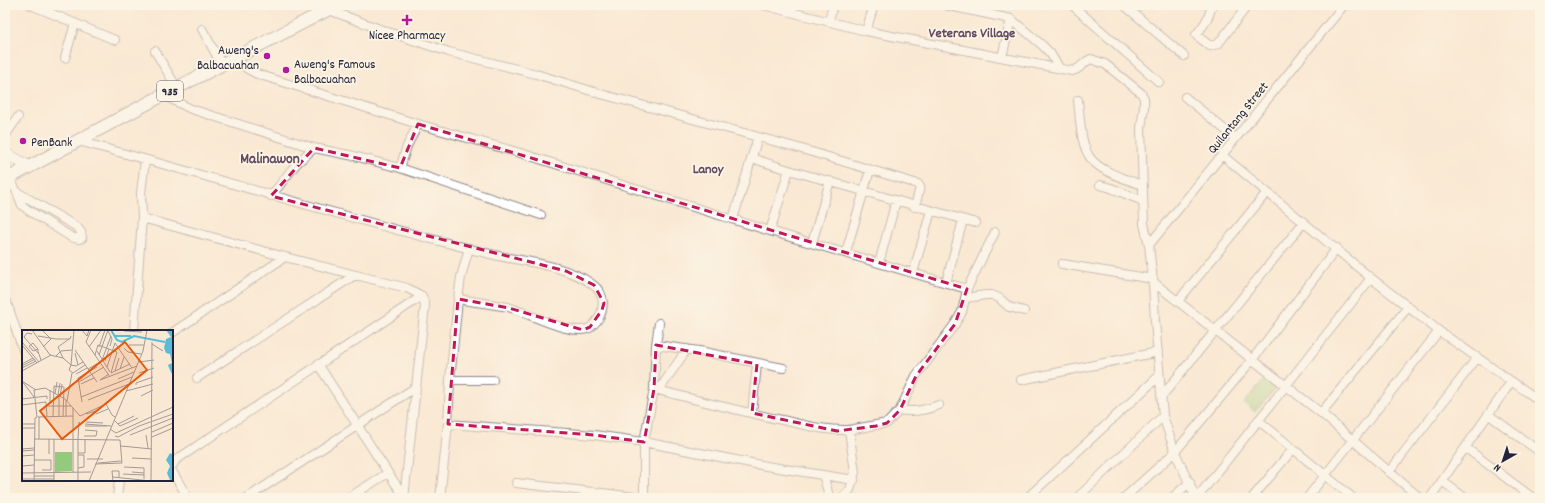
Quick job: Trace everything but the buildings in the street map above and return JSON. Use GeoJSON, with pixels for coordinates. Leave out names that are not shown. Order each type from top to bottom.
{"type":"FeatureCollection","features":[{"type":"Feature","properties":{"kind":"main road","name":"935"},"geometry":{"type":"LineString","coordinates":[[7,179],[163,95],[333,7]]}},
{"type":"Feature","properties":{"kind":"street"},"geometry":{"type":"LineString","coordinates":[[31,5],[115,40]]}},
{"type":"Feature","properties":{"kind":"street"},"geometry":{"type":"LineString","coordinates":[[763,5],[789,8],[828,21],[866,31],[1072,71],[1077,70],[1091,59],[1096,60],[1105,64],[1141,93],[1144,98],[1142,128],[1144,224],[1149,245],[1153,281],[1163,416],[1176,452],[1197,498],[1371,278]]}},
{"type":"Feature","properties":{"kind":"street"},"geometry":{"type":"LineString","coordinates":[[828,21],[833,5]]}},
{"type":"Feature","properties":{"kind":"street"},"geometry":{"type":"LineString","coordinates":[[866,31],[874,5]]}},
{"type":"Feature","properties":{"kind":"street"},"geometry":{"type":"LineString","coordinates":[[945,5],[1011,19],[1046,49],[1060,69]]}},
{"type":"Feature","properties":{"kind":"street"},"geometry":{"type":"LineString","coordinates":[[1072,5],[1159,82]]}},
{"type":"Feature","properties":{"kind":"street"},"geometry":{"type":"LineString","coordinates":[[1124,5],[1184,56]]}},
{"type":"Feature","properties":{"kind":"street"},"geometry":{"type":"LineString","coordinates":[[1133,12],[1138,5]]}},
{"type":"Feature","properties":{"kind":"street"},"geometry":{"type":"LineString","coordinates":[[1212,6],[1210,16],[1196,35],[1210,46],[1218,44],[1248,5]]}},
{"type":"Feature","properties":{"kind":"street","name":"Quilantang Street"},"geometry":{"type":"LineString","coordinates":[[1149,245],[1344,5]]}},
{"type":"Feature","properties":{"kind":"street"},"geometry":{"type":"LineString","coordinates":[[333,7],[385,31],[449,52],[536,74],[601,94],[758,137],[919,185],[920,187],[916,207]]}},
{"type":"Feature","properties":{"kind":"street"},"geometry":{"type":"LineString","coordinates":[[1002,57],[1011,19]]}},
{"type":"Feature","properties":{"kind":"street"},"geometry":{"type":"LineString","coordinates":[[65,58],[75,23]]}},
{"type":"Feature","properties":{"kind":"street"},"geometry":{"type":"LineString","coordinates":[[202,29],[222,65]]}},
{"type":"Feature","properties":{"kind":"street"},"geometry":{"type":"LineString","coordinates":[[155,51],[177,88]]}},
{"type":"Feature","properties":{"kind":"street"},"geometry":{"type":"LineString","coordinates":[[234,59],[251,72],[770,231],[967,288]]}},
{"type":"Feature","properties":{"kind":"street"},"geometry":{"type":"LineString","coordinates":[[163,95],[191,109],[314,148],[354,156],[400,168],[541,215]]}},
{"type":"Feature","properties":{"kind":"street"},"geometry":{"type":"LineString","coordinates":[[1185,97],[1235,138]]}},
{"type":"Feature","properties":{"kind":"street"},"geometry":{"type":"LineString","coordinates":[[1078,100],[1086,149],[1091,160],[1102,168],[1142,185]]}},
{"type":"Feature","properties":{"kind":"street"},"geometry":{"type":"LineString","coordinates":[[5,136],[18,117]]}},
{"type":"Feature","properties":{"kind":"street"},"geometry":{"type":"LineString","coordinates":[[400,168],[407,146],[418,124]]}},
{"type":"Feature","properties":{"kind":"street"},"geometry":{"type":"LineString","coordinates":[[733,219],[758,137]]}},
{"type":"Feature","properties":{"kind":"street"},"geometry":{"type":"LineString","coordinates":[[78,142],[365,222],[566,271],[594,285],[601,294],[604,303],[602,310],[590,327],[583,330],[574,330],[509,308],[458,299]]}},
{"type":"Feature","properties":{"kind":"street"},"geometry":{"type":"LineString","coordinates":[[271,196],[291,170],[314,148]]}},
{"type":"Feature","properties":{"kind":"street"},"geometry":{"type":"LineString","coordinates":[[5,153],[30,167]]}},
{"type":"Feature","properties":{"kind":"street"},"geometry":{"type":"LineString","coordinates":[[1222,155],[1337,248],[1371,278],[1439,331],[1540,401]]}},
{"type":"Feature","properties":{"kind":"street"},"geometry":{"type":"LineString","coordinates":[[751,158],[863,190],[916,207],[976,223]]}},
{"type":"Feature","properties":{"kind":"street"},"geometry":{"type":"LineString","coordinates":[[134,330],[142,218],[141,193],[145,160]]}},
{"type":"Feature","properties":{"kind":"street"},"geometry":{"type":"LineString","coordinates":[[770,231],[789,170]]}},
{"type":"Feature","properties":{"kind":"street"},"geometry":{"type":"LineString","coordinates":[[846,252],[870,170]]}},
{"type":"Feature","properties":{"kind":"street"},"geometry":{"type":"LineString","coordinates":[[7,179],[17,192],[22,205],[28,210],[71,237],[79,240],[82,238],[81,232],[77,227],[17,192]]}},
{"type":"Feature","properties":{"kind":"street"},"geometry":{"type":"LineString","coordinates":[[812,243],[830,181]]}},
{"type":"Feature","properties":{"kind":"street"},"geometry":{"type":"LineString","coordinates":[[1100,185],[1143,201]]}},
{"type":"Feature","properties":{"kind":"street"},"geometry":{"type":"LineString","coordinates":[[1178,301],[1267,192]]}},
{"type":"Feature","properties":{"kind":"street"},"geometry":{"type":"LineString","coordinates":[[880,263],[896,201]]}},
{"type":"Feature","properties":{"kind":"street"},"geometry":{"type":"LineString","coordinates":[[913,273],[931,210]]}},
{"type":"Feature","properties":{"kind":"street"},"geometry":{"type":"LineString","coordinates":[[142,218],[407,288],[422,296],[425,305],[404,497]]}},
{"type":"Feature","properties":{"kind":"street"},"geometry":{"type":"LineString","coordinates":[[946,283],[963,220]]}},
{"type":"Feature","properties":{"kind":"street"},"geometry":{"type":"LineString","coordinates":[[1162,396],[1216,332],[1304,222]]}},
{"type":"Feature","properties":{"kind":"street"},"geometry":{"type":"LineString","coordinates":[[656,389],[752,413],[837,431],[887,423],[900,410],[916,376],[955,324],[962,312],[967,288],[995,232]]}},
{"type":"Feature","properties":{"kind":"street"},"geometry":{"type":"LineString","coordinates":[[440,498],[448,424],[450,380],[458,299],[468,248]]}},
{"type":"Feature","properties":{"kind":"street"},"geometry":{"type":"LineString","coordinates":[[1124,498],[1176,452],[1252,360],[1337,248]]}},
{"type":"Feature","properties":{"kind":"street"},"geometry":{"type":"LineString","coordinates":[[173,332],[285,257]]}},
{"type":"Feature","properties":{"kind":"street"},"geometry":{"type":"LineString","coordinates":[[1062,264],[1153,281],[1321,413],[1420,498]]}},
{"type":"Feature","properties":{"kind":"street"},"geometry":{"type":"LineString","coordinates":[[197,378],[355,275]]}},
{"type":"Feature","properties":{"kind":"street"},"geometry":{"type":"LineString","coordinates":[[966,298],[986,294],[992,295],[999,298],[1009,306],[1024,311]]}},
{"type":"Feature","properties":{"kind":"street"},"geometry":{"type":"LineString","coordinates":[[173,464],[176,460],[422,296]]}},
{"type":"Feature","properties":{"kind":"street"},"geometry":{"type":"LineString","coordinates":[[5,300],[22,347]]}},
{"type":"Feature","properties":{"kind":"street"},"geometry":{"type":"LineString","coordinates":[[1321,413],[1408,307]]}},
{"type":"Feature","properties":{"kind":"street"},"geometry":{"type":"LineString","coordinates":[[516,483],[644,498],[644,442],[656,389],[656,345],[659,323]]}},
{"type":"Feature","properties":{"kind":"street"},"geometry":{"type":"LineString","coordinates":[[1307,498],[1354,441],[1439,331]]}},
{"type":"Feature","properties":{"kind":"street"},"geometry":{"type":"LineString","coordinates":[[656,345],[726,356],[757,364],[783,368]]}},
{"type":"Feature","properties":{"kind":"street"},"geometry":{"type":"LineString","coordinates":[[656,389],[687,349]]}},
{"type":"Feature","properties":{"kind":"street"},"geometry":{"type":"LineString","coordinates":[[1021,380],[1158,352]]}},
{"type":"Feature","properties":{"kind":"street"},"geometry":{"type":"LineString","coordinates":[[1388,472],[1477,358]]}},
{"type":"Feature","properties":{"kind":"street"},"geometry":{"type":"LineString","coordinates":[[318,364],[404,497]]}},
{"type":"Feature","properties":{"kind":"street"},"geometry":{"type":"LineString","coordinates":[[752,413],[757,364]]}},
{"type":"Feature","properties":{"kind":"street"},"geometry":{"type":"LineString","coordinates":[[1027,498],[1160,376]]}},
{"type":"Feature","properties":{"kind":"street"},"geometry":{"type":"LineString","coordinates":[[450,380],[493,380]]}},
{"type":"Feature","properties":{"kind":"street"},"geometry":{"type":"LineString","coordinates":[[1430,498],[1511,382]]}},
{"type":"Feature","properties":{"kind":"street"},"geometry":{"type":"LineString","coordinates":[[247,498],[416,387]]}},
{"type":"Feature","properties":{"kind":"street"},"geometry":{"type":"LineString","coordinates":[[900,410],[908,412],[918,411],[939,405]]}},
{"type":"Feature","properties":{"kind":"street"},"geometry":{"type":"LineString","coordinates":[[1489,415],[1540,452]]}},
{"type":"Feature","properties":{"kind":"street"},"geometry":{"type":"LineString","coordinates":[[1077,498],[1163,416]]}},
{"type":"Feature","properties":{"kind":"street"},"geometry":{"type":"LineString","coordinates":[[1258,420],[1353,498]]}},
{"type":"Feature","properties":{"kind":"street"},"geometry":{"type":"LineString","coordinates":[[448,424],[594,435],[644,442],[766,466],[854,480]]}},
{"type":"Feature","properties":{"kind":"street"},"geometry":{"type":"LineString","coordinates":[[842,498],[850,490],[855,472],[849,430]]}},
{"type":"Feature","properties":{"kind":"street"},"geometry":{"type":"LineString","coordinates":[[1466,448],[1533,498]]}},
{"type":"Feature","properties":{"kind":"street"},"geometry":{"type":"LineString","coordinates":[[1252,498],[1293,449]]}},
{"type":"Feature","properties":{"kind":"street"},"geometry":{"type":"LineString","coordinates":[[173,473],[188,498]]}},
{"type":"Feature","properties":{"kind":"street"},"geometry":{"type":"LineString","coordinates":[[348,498],[388,473]]}},
{"type":"Feature","properties":{"kind":"street"},"geometry":{"type":"LineString","coordinates":[[823,475],[828,488],[828,498]]}},
{"type":"Feature","properties":{"kind":"street"},"geometry":{"type":"LineString","coordinates":[[117,498],[119,481]]}},
{"type":"Feature","properties":{"kind":"street"},"geometry":{"type":"LineString","coordinates":[[1442,481],[1465,498]]}},
{"type":"Feature","properties":{"kind":"street"},"geometry":{"type":"LineString","coordinates":[[1172,498],[1190,482]]}},
{"type":"Feature","properties":{"kind":"street"},"geometry":{"type":"LineString","coordinates":[[850,490],[852,498]]}},
{"type":"Feature","properties":{"kind":"highlighted area"},"geometry":{"type":"Polygon","coordinates":[[[418,124],[967,289],[955,324],[916,376],[900,410],[887,423],[876,426],[837,431],[752,413],[757,364],[656,345],[654,389],[644,442],[594,435],[448,424],[458,299],[509,308],[583,330],[590,327],[602,310],[604,303],[594,285],[566,271],[271,196],[314,148],[400,168],[418,124]]]}},
{"type":"Feature","properties":{"kind":"green space"},"geometry":{"type":"Polygon","coordinates":[[[1266,378],[1277,387],[1255,412],[1244,403],[1266,378]]]}},
{"type":"Feature","properties":{"kind":"place","name":"Nicee Pharmacy"},"geometry":{"type":"Point","coordinates":[407,20]}},
{"type":"Feature","properties":{"kind":"place","name":"Aweng's Balbacuahan"},"geometry":{"type":"Point","coordinates":[267,56]}},
{"type":"Feature","properties":{"kind":"place","name":"Aweng's Famous Balbacuahan"},"geometry":{"type":"Point","coordinates":[286,70]}},
{"type":"Feature","properties":{"kind":"place","name":"PenBank"},"geometry":{"type":"Point","coordinates":[23,141]}},
{"type":"Feature","properties":{"kind":"district","name":"Veterans Village"},"geometry":{"type":"Point","coordinates":[972,32]}},
{"type":"Feature","properties":{"kind":"district","name":"Malinawon"},"geometry":{"type":"Point","coordinates":[270,158]}},
{"type":"Feature","properties":{"kind":"district","name":"Lanoy"},"geometry":{"type":"Point","coordinates":[708,168]}}]}
